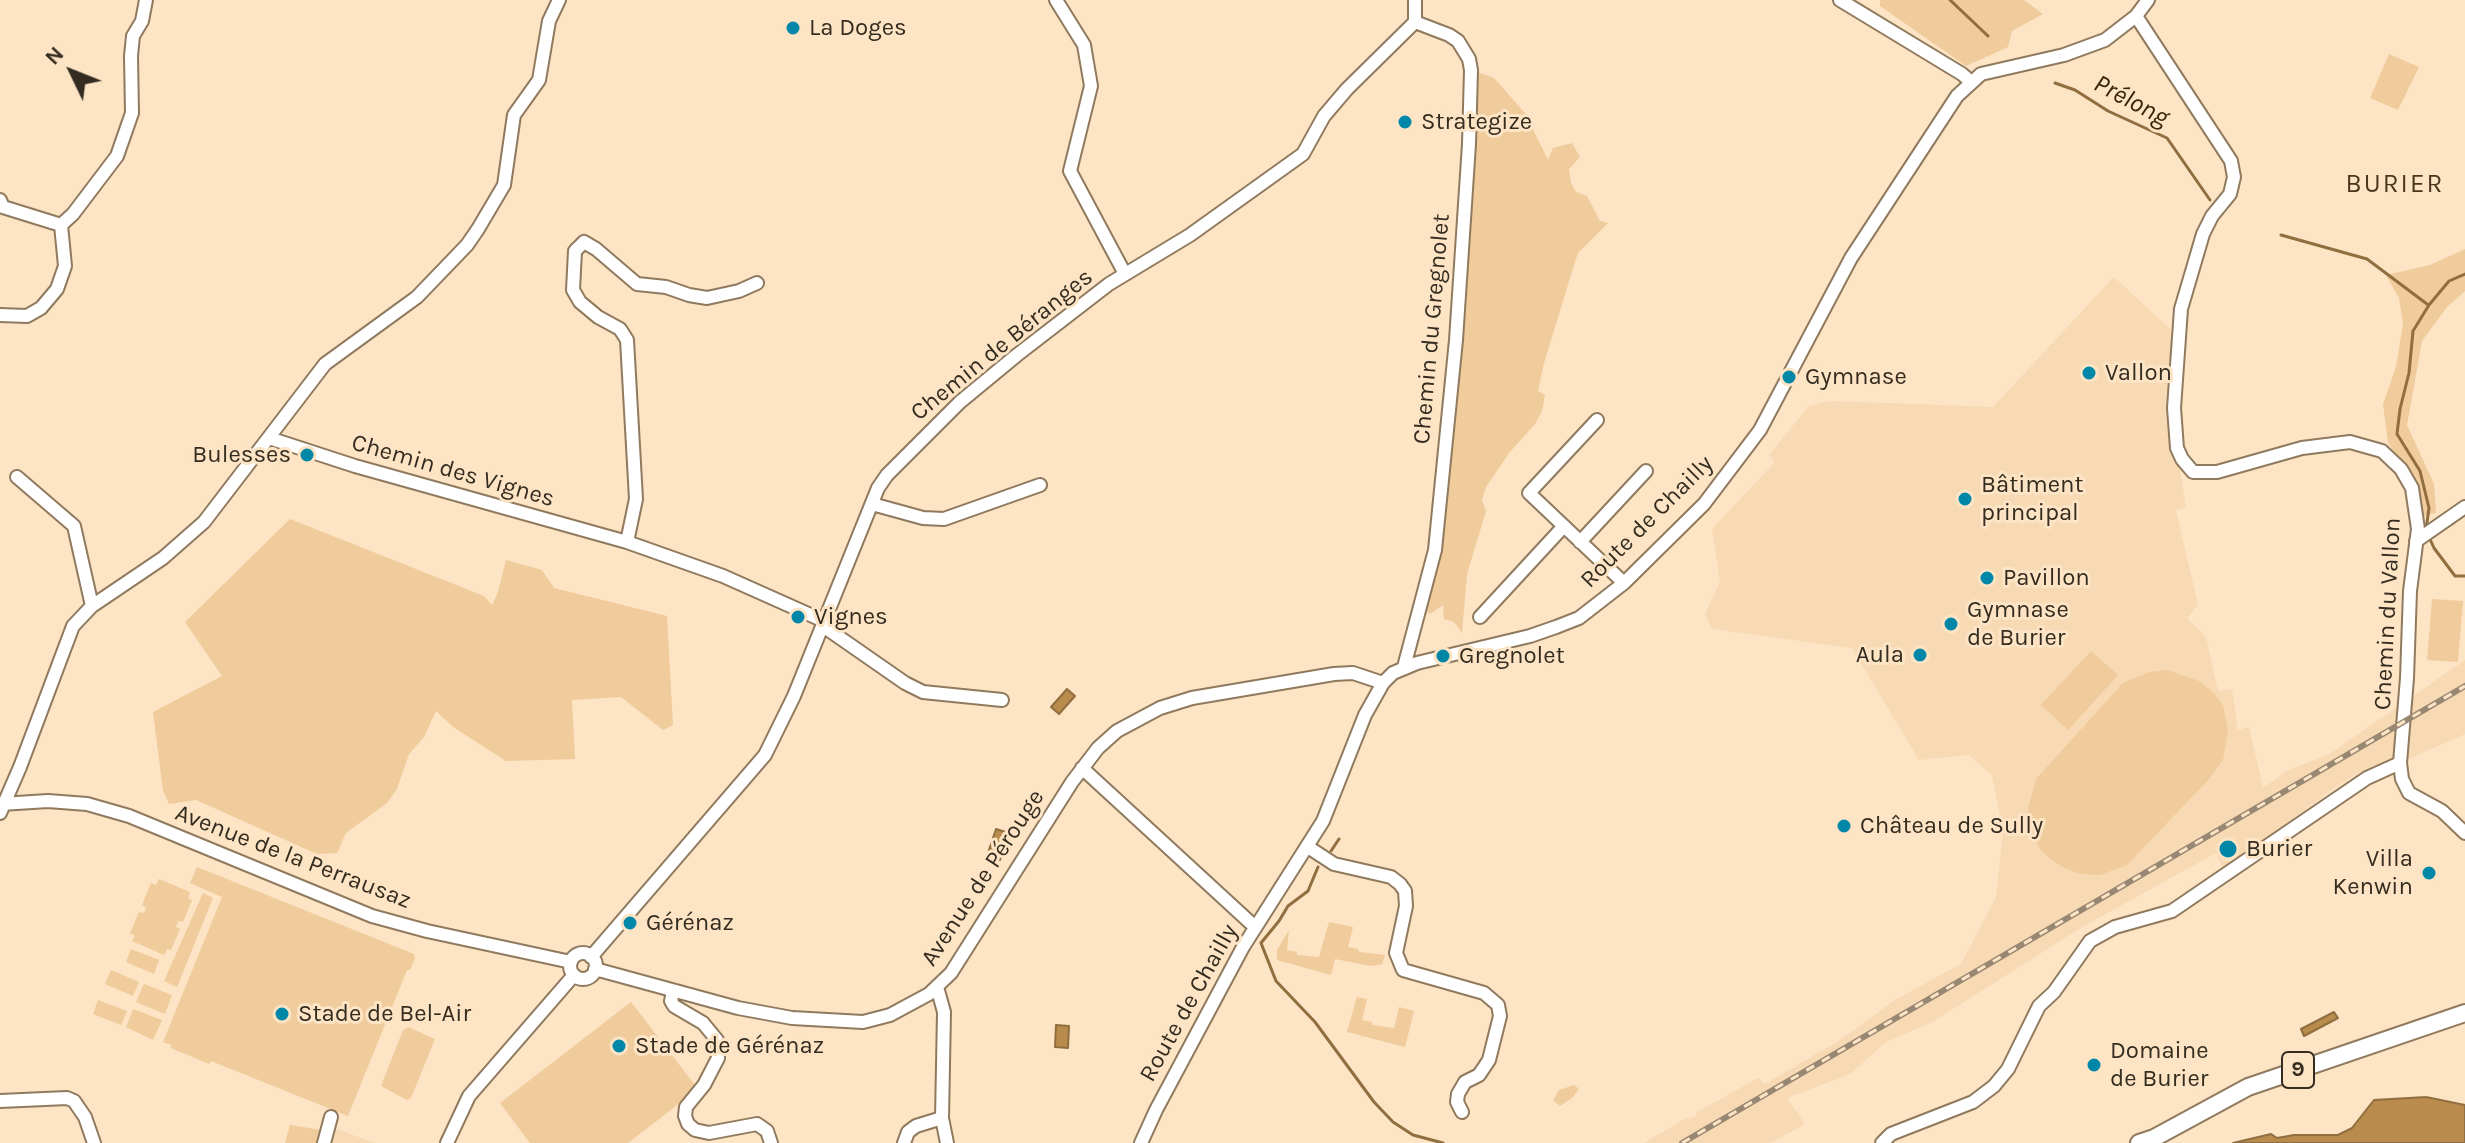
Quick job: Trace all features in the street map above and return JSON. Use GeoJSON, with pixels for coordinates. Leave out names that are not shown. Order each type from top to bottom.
{"type":"FeatureCollection","features":[{"type":"Feature","properties":{"kind":"main road","name":"9"},"geometry":{"type":"LineString","coordinates":[[2139,1143],[2154,1138],[2230,1094],[2465,1013]]}},
{"type":"Feature","properties":{"kind":"street"},"geometry":{"type":"LineString","coordinates":[[61,225],[117,156],[132,113],[133,36],[142,21],[146,0]]}},
{"type":"Feature","properties":{"kind":"street"},"geometry":{"type":"LineString","coordinates":[[2,807],[68,634],[92,606],[186,540],[204,522],[325,364],[417,297],[467,245],[504,185],[514,115],[539,80],[549,21],[559,0]]}},
{"type":"Feature","properties":{"kind":"street"},"geometry":{"type":"LineString","coordinates":[[1056,0],[1084,45],[1091,86],[1070,171],[1125,274]]}},
{"type":"Feature","properties":{"kind":"street"},"geometry":{"type":"LineString","coordinates":[[1415,0],[1415,22]]}},
{"type":"Feature","properties":{"kind":"street"},"geometry":{"type":"LineString","coordinates":[[1840,0],[1971,82]]}},
{"type":"Feature","properties":{"kind":"street","name":"Route de Chailly"},"geometry":{"type":"LineString","coordinates":[[1141,1143],[1255,927],[1308,847],[1332,803],[1365,715],[1383,683],[1404,667],[1530,636],[1579,618],[1624,583],[1704,504],[1755,438],[1851,258],[1957,96],[1981,74],[2085,49],[2121,30],[2148,0]]}},
{"type":"Feature","properties":{"kind":"street","name":"Chemin du Vallon"},"geometry":{"type":"LineString","coordinates":[[2136,16],[2231,161],[2234,177],[2230,194],[2212,216],[2203,234],[2181,309],[2174,408],[2177,448],[2193,472],[2217,472],[2302,448],[2350,442],[2382,451],[2407,477],[2417,510],[2420,539],[2410,591],[2400,763]]}},
{"type":"Feature","properties":{"kind":"street","name":"Chemin de Béranges"},"geometry":{"type":"LineString","coordinates":[[593,963],[765,755],[794,696],[872,504],[887,475],[960,402],[1017,355],[1125,274],[1190,235],[1303,154],[1324,116],[1415,22]]}},
{"type":"Feature","properties":{"kind":"street","name":"Chemin du Gregnolet"},"geometry":{"type":"LineString","coordinates":[[1404,667],[1435,550],[1456,340],[1471,70],[1469,59],[1458,41],[1415,22]]}},
{"type":"Feature","properties":{"kind":"street"},"geometry":{"type":"LineString","coordinates":[[0,200],[3,207],[61,225]]}},
{"type":"Feature","properties":{"kind":"street"},"geometry":{"type":"LineString","coordinates":[[0,315],[27,316],[49,301],[65,266],[61,225]]}},
{"type":"Feature","properties":{"kind":"street"},"geometry":{"type":"LineString","coordinates":[[627,542],[636,499],[627,340],[620,329],[580,302],[573,290],[575,251],[584,242],[637,284],[666,287],[689,295],[707,298],[739,291],[757,283]]}},
{"type":"Feature","properties":{"kind":"street"},"geometry":{"type":"LineString","coordinates":[[1597,420],[1529,493],[1624,583]]}},
{"type":"Feature","properties":{"kind":"street","name":"Chemin des Vignes"},"geometry":{"type":"LineString","coordinates":[[269,438],[355,466],[627,542],[723,576],[823,623],[905,683],[923,692],[1002,700]]}},
{"type":"Feature","properties":{"kind":"street"},"geometry":{"type":"LineString","coordinates":[[1580,542],[1646,471]]}},
{"type":"Feature","properties":{"kind":"street"},"geometry":{"type":"LineString","coordinates":[[17,477],[74,526],[92,606]]}},
{"type":"Feature","properties":{"kind":"street"},"geometry":{"type":"LineString","coordinates":[[872,504],[923,518],[944,519],[1040,485]]}},
{"type":"Feature","properties":{"kind":"street"},"geometry":{"type":"LineString","coordinates":[[2420,539],[2465,507]]}},
{"type":"Feature","properties":{"kind":"street"},"geometry":{"type":"LineString","coordinates":[[1480,617],[1564,526]]}},
{"type":"Feature","properties":{"kind":"street","name":"Avenue de Pérouge"},"geometry":{"type":"LineString","coordinates":[[593,963],[673,992],[792,1018],[863,1022],[902,1010],[937,987],[966,952],[1082,768],[1098,748],[1138,718],[1192,698],[1334,674],[1353,673],[1383,683]]}},
{"type":"Feature","properties":{"kind":"street"},"geometry":{"type":"LineString","coordinates":[[1882,1143],[1891,1134],[1973,1102],[1985,1094],[2004,1075],[2039,1006],[2050,996],[2087,945],[2099,935],[2125,923],[2172,911],[2367,778],[2400,763],[2402,779],[2409,793],[2442,811],[2465,833]]}},
{"type":"Feature","properties":{"kind":"street"},"geometry":{"type":"LineString","coordinates":[[1082,768],[1255,927]]}},
{"type":"Feature","properties":{"kind":"street","name":"Avenue de la Perrausaz"},"geometry":{"type":"LineString","coordinates":[[2,807],[48,801],[101,808],[141,820],[372,916],[572,969]]}},
{"type":"Feature","properties":{"kind":"street"},"geometry":{"type":"LineString","coordinates":[[1308,847],[1334,864],[1391,877],[1403,888],[1406,906],[1396,953],[1403,970],[1484,993],[1498,1005],[1500,1016],[1489,1060],[1479,1075],[1465,1082],[1458,1094],[1457,1102],[1462,1112]]}},
{"type":"Feature","properties":{"kind":"street"},"geometry":{"type":"LineString","coordinates":[[447,1143],[469,1096],[572,969],[579,954],[593,963],[591,975],[585,979],[572,969]]}},
{"type":"Feature","properties":{"kind":"street"},"geometry":{"type":"LineString","coordinates":[[937,987],[944,1012],[942,1118],[947,1143]]}},
{"type":"Feature","properties":{"kind":"street"},"geometry":{"type":"LineString","coordinates":[[673,992],[671,1001],[674,1006],[697,1018],[717,1040],[718,1058],[704,1085],[686,1107],[688,1124],[695,1130],[709,1133],[757,1124],[767,1131],[771,1143]]}},
{"type":"Feature","properties":{"kind":"street"},"geometry":{"type":"LineString","coordinates":[[0,1101],[67,1098],[74,1101],[85,1117],[94,1143]]}},
{"type":"Feature","properties":{"kind":"street"},"geometry":{"type":"LineString","coordinates":[[324,1143],[331,1117]]}},
{"type":"Feature","properties":{"kind":"street"},"geometry":{"type":"LineString","coordinates":[[904,1143],[908,1132],[916,1126],[942,1118]]}},
{"type":"Feature","properties":{"kind":"shaded area"},"geometry":{"type":"Polygon","coordinates":[[[1880,0],[2024,0],[2043,14],[2012,31],[2008,47],[1966,66],[1880,6],[1880,0]]]}},
{"type":"Feature","properties":{"kind":"shaded area"},"geometry":{"type":"Polygon","coordinates":[[[2389,54],[2419,67],[2398,110],[2370,98],[2389,54]]]}},
{"type":"Feature","properties":{"kind":"shaded area"},"geometry":{"type":"Polygon","coordinates":[[[1471,70],[1494,78],[1525,113],[1548,160],[1553,148],[1572,143],[1580,157],[1569,169],[1571,183],[1576,192],[1587,196],[1600,221],[1608,223],[1578,253],[1544,363],[1538,391],[1545,395],[1542,411],[1486,487],[1482,500],[1486,511],[1467,574],[1462,633],[1454,622],[1444,619],[1443,605],[1430,614],[1424,610],[1438,553],[1471,70]]]}},
{"type":"Feature","properties":{"kind":"shaded area"},"geometry":{"type":"Polygon","coordinates":[[[2465,249],[2465,291],[2447,307],[2422,341],[2407,425],[2434,484],[2436,513],[2421,517],[2408,470],[2388,443],[2383,404],[2396,367],[2403,324],[2399,298],[2386,275],[2430,265],[2465,249]]]}},
{"type":"Feature","properties":{"kind":"shaded area","name":"Gymnase de Burier"},"geometry":{"type":"Polygon","coordinates":[[[2114,277],[2172,331],[2172,418],[2186,508],[2176,510],[2198,605],[2187,618],[2206,637],[2218,691],[2232,689],[2238,730],[2249,727],[2263,788],[2287,771],[2331,753],[2465,660],[2465,734],[2400,763],[2389,759],[2357,774],[2224,870],[2216,853],[2082,927],[1934,1021],[1886,1042],[1850,1074],[1787,1098],[1805,1124],[1771,1143],[1644,1143],[1758,1078],[1765,1084],[1840,1040],[1895,1000],[1961,964],[1996,897],[2003,832],[1992,775],[1969,755],[1919,760],[1852,648],[1712,629],[1705,614],[1720,582],[1712,529],[1775,462],[1769,455],[1809,406],[1829,401],[1993,407],[2114,277]]]}},
{"type":"Feature","properties":{"kind":"shaded area"},"geometry":{"type":"Polygon","coordinates":[[[290,519],[484,596],[492,605],[506,560],[542,570],[554,588],[667,616],[673,725],[663,730],[621,697],[572,700],[575,759],[506,761],[453,727],[436,711],[424,737],[409,754],[397,789],[387,803],[346,833],[337,853],[317,854],[196,800],[169,804],[163,791],[153,712],[222,676],[185,622],[290,519]]]}},
{"type":"Feature","properties":{"kind":"shaded area"},"geometry":{"type":"Polygon","coordinates":[[[2432,599],[2463,601],[2458,662],[2427,660],[2432,599]]]}},
{"type":"Feature","properties":{"kind":"shaded area"},"geometry":{"type":"Polygon","coordinates":[[[2091,651],[2118,675],[2068,730],[2041,705],[2091,651]]]}},
{"type":"Feature","properties":{"kind":"shaded area"},"geometry":{"type":"Polygon","coordinates":[[[2167,670],[2199,681],[2223,705],[2228,730],[2223,760],[2209,779],[2127,865],[2100,875],[2066,869],[2040,849],[2031,832],[2028,808],[2036,779],[2123,683],[2149,672],[2167,670]]]}},
{"type":"Feature","properties":{"kind":"shaded area"},"geometry":{"type":"Polygon","coordinates":[[[1067,689],[1075,696],[1059,714],[1051,707],[1067,689]]]}},
{"type":"Feature","properties":{"kind":"shaded area"},"geometry":{"type":"Polygon","coordinates":[[[996,829],[1009,833],[1000,860],[987,856],[996,829]]]}},
{"type":"Feature","properties":{"kind":"shaded area","name":"Stade de Bel-Air"},"geometry":{"type":"Polygon","coordinates":[[[197,867],[414,954],[415,958],[410,970],[407,970],[348,1116],[211,1061],[209,1064],[163,1042],[222,897],[190,883],[197,867]]]}},
{"type":"Feature","properties":{"kind":"shaded area"},"geometry":{"type":"Polygon","coordinates":[[[159,879],[190,892],[188,898],[192,900],[183,922],[178,921],[176,927],[180,929],[171,950],[167,949],[164,955],[132,941],[135,936],[130,933],[139,912],[144,913],[146,908],[142,905],[151,883],[156,885],[159,879]]]}},
{"type":"Feature","properties":{"kind":"shaded area"},"geometry":{"type":"Polygon","coordinates":[[[203,893],[213,898],[177,987],[164,981],[203,893]]]}},
{"type":"Feature","properties":{"kind":"shaded area"},"geometry":{"type":"Polygon","coordinates":[[[1329,922],[1353,927],[1348,947],[1359,952],[1385,955],[1382,964],[1371,966],[1335,959],[1331,975],[1277,960],[1277,950],[1289,930],[1287,950],[1297,952],[1297,955],[1319,957],[1329,922]]]}},
{"type":"Feature","properties":{"kind":"shaded area"},"geometry":{"type":"Polygon","coordinates":[[[131,949],[159,960],[154,974],[126,962],[131,949]]]}},
{"type":"Feature","properties":{"kind":"shaded area"},"geometry":{"type":"Polygon","coordinates":[[[111,970],[139,982],[133,996],[105,984],[111,970]]]}},
{"type":"Feature","properties":{"kind":"shaded area"},"geometry":{"type":"Polygon","coordinates":[[[144,984],[172,995],[165,1014],[136,1002],[144,984]]]}},
{"type":"Feature","properties":{"kind":"shaded area"},"geometry":{"type":"Polygon","coordinates":[[[1357,997],[1367,999],[1362,1020],[1372,1022],[1372,1025],[1394,1028],[1399,1007],[1414,1011],[1405,1047],[1347,1032],[1357,997]]]}},
{"type":"Feature","properties":{"kind":"shaded area"},"geometry":{"type":"Polygon","coordinates":[[[98,1000],[127,1011],[121,1025],[93,1014],[98,1000]]]}},
{"type":"Feature","properties":{"kind":"shaded area","name":"Stade de Gérénaz"},"geometry":{"type":"Polygon","coordinates":[[[631,1002],[698,1089],[628,1143],[530,1143],[500,1103],[631,1002]]]}},
{"type":"Feature","properties":{"kind":"shaded area"},"geometry":{"type":"Polygon","coordinates":[[[133,1009],[162,1020],[153,1040],[126,1027],[133,1009]]]}},
{"type":"Feature","properties":{"kind":"shaded area"},"geometry":{"type":"Polygon","coordinates":[[[2334,1012],[2338,1018],[2304,1036],[2301,1029],[2334,1012]]]}},
{"type":"Feature","properties":{"kind":"shaded area"},"geometry":{"type":"Polygon","coordinates":[[[1056,1025],[1069,1026],[1068,1048],[1055,1047],[1056,1025]]]}},
{"type":"Feature","properties":{"kind":"shaded area"},"geometry":{"type":"Polygon","coordinates":[[[408,1027],[435,1039],[411,1098],[407,1100],[381,1086],[403,1030],[408,1027]]]}},
{"type":"Feature","properties":{"kind":"shaded area"},"geometry":{"type":"Polygon","coordinates":[[[1574,1085],[1579,1089],[1572,1098],[1560,1106],[1553,1100],[1559,1090],[1574,1085]]]}},
{"type":"Feature","properties":{"kind":"shaded area"},"geometry":{"type":"Polygon","coordinates":[[[2426,1097],[2465,1105],[2465,1143],[2233,1143],[2271,1134],[2277,1138],[2338,1135],[2352,1128],[2374,1100],[2426,1097]]]}},
{"type":"Feature","properties":{"kind":"shaded area"},"geometry":{"type":"Polygon","coordinates":[[[290,1125],[321,1130],[319,1143],[285,1143],[290,1125]]]}},
{"type":"Feature","properties":{"kind":"shaded area"},"geometry":{"type":"Polygon","coordinates":[[[328,1126],[375,1143],[325,1143],[328,1126]]]}},
{"type":"Feature","properties":{"kind":"waterway","name":"Prélong"},"geometry":{"type":"LineString","coordinates":[[1950,0],[1988,36]]}},
{"type":"Feature","properties":{"kind":"waterway","name":"Prélong"},"geometry":{"type":"LineString","coordinates":[[2055,83],[2075,90],[2108,111],[2167,138],[2210,200]]}},
{"type":"Feature","properties":{"kind":"waterway","name":"Prélong"},"geometry":{"type":"LineString","coordinates":[[2281,235],[2367,259],[2427,304]]}},
{"type":"Feature","properties":{"kind":"waterway"},"geometry":{"type":"LineString","coordinates":[[2426,530],[2429,508],[2420,471],[2397,434],[2400,409],[2409,373],[2413,331],[2449,281],[2465,274]]}},
{"type":"Feature","properties":{"kind":"waterway"},"geometry":{"type":"LineString","coordinates":[[2429,537],[2455,576],[2465,576]]}},
{"type":"Feature","properties":{"kind":"waterway"},"geometry":{"type":"LineString","coordinates":[[1331,851],[1339,839]]}},
{"type":"Feature","properties":{"kind":"waterway"},"geometry":{"type":"LineString","coordinates":[[1318,867],[1308,891],[1288,906],[1261,943],[1276,981],[1315,1022],[1374,1102],[1393,1122],[1413,1135],[1443,1143]]}},
{"type":"Feature","properties":{"kind":"railway"},"geometry":{"type":"LineString","coordinates":[[1682,1143],[2465,686]]}},
{"type":"Feature","properties":{"kind":"place","name":"La Doges"},"geometry":{"type":"Point","coordinates":[793,28]}},
{"type":"Feature","properties":{"kind":"place","name":"Strategize"},"geometry":{"type":"Point","coordinates":[1405,122]}},
{"type":"Feature","properties":{"kind":"place","name":"Vallon"},"geometry":{"type":"Point","coordinates":[2089,373]}},
{"type":"Feature","properties":{"kind":"place","name":"Gymnase"},"geometry":{"type":"Point","coordinates":[1789,377]}},
{"type":"Feature","properties":{"kind":"place","name":"Bulesses"},"geometry":{"type":"Point","coordinates":[307,455]}},
{"type":"Feature","properties":{"kind":"place","name":"Bâtiment principal"},"geometry":{"type":"Point","coordinates":[1965,499]}},
{"type":"Feature","properties":{"kind":"place","name":"Pavillon"},"geometry":{"type":"Point","coordinates":[1987,578]}},
{"type":"Feature","properties":{"kind":"place","name":"Vignes"},"geometry":{"type":"Point","coordinates":[798,617]}},
{"type":"Feature","properties":{"kind":"place","name":"Gymnase de Burier"},"geometry":{"type":"Point","coordinates":[1951,624]}},
{"type":"Feature","properties":{"kind":"place","name":"Aula"},"geometry":{"type":"Point","coordinates":[1920,655]}},
{"type":"Feature","properties":{"kind":"place","name":"Gregnolet"},"geometry":{"type":"Point","coordinates":[1443,656]}},
{"type":"Feature","properties":{"kind":"place","name":"Château de Sully"},"geometry":{"type":"Point","coordinates":[1844,826]}},
{"type":"Feature","properties":{"kind":"place","name":"Burier"},"geometry":{"type":"Point","coordinates":[2228,849]}},
{"type":"Feature","properties":{"kind":"place","name":"Villa Kenwin"},"geometry":{"type":"Point","coordinates":[2429,873]}},
{"type":"Feature","properties":{"kind":"place","name":"Gérénaz"},"geometry":{"type":"Point","coordinates":[630,923]}},
{"type":"Feature","properties":{"kind":"place","name":"Stade de Bel-Air"},"geometry":{"type":"Point","coordinates":[282,1014]}},
{"type":"Feature","properties":{"kind":"place","name":"Stade de Gérénaz"},"geometry":{"type":"Point","coordinates":[619,1046]}},
{"type":"Feature","properties":{"kind":"place","name":"Domaine de Burier"},"geometry":{"type":"Point","coordinates":[2094,1065]}},
{"type":"Feature","properties":{"kind":"district","name":"BURIER"},"geometry":{"type":"Point","coordinates":[2395,185]}}]}
